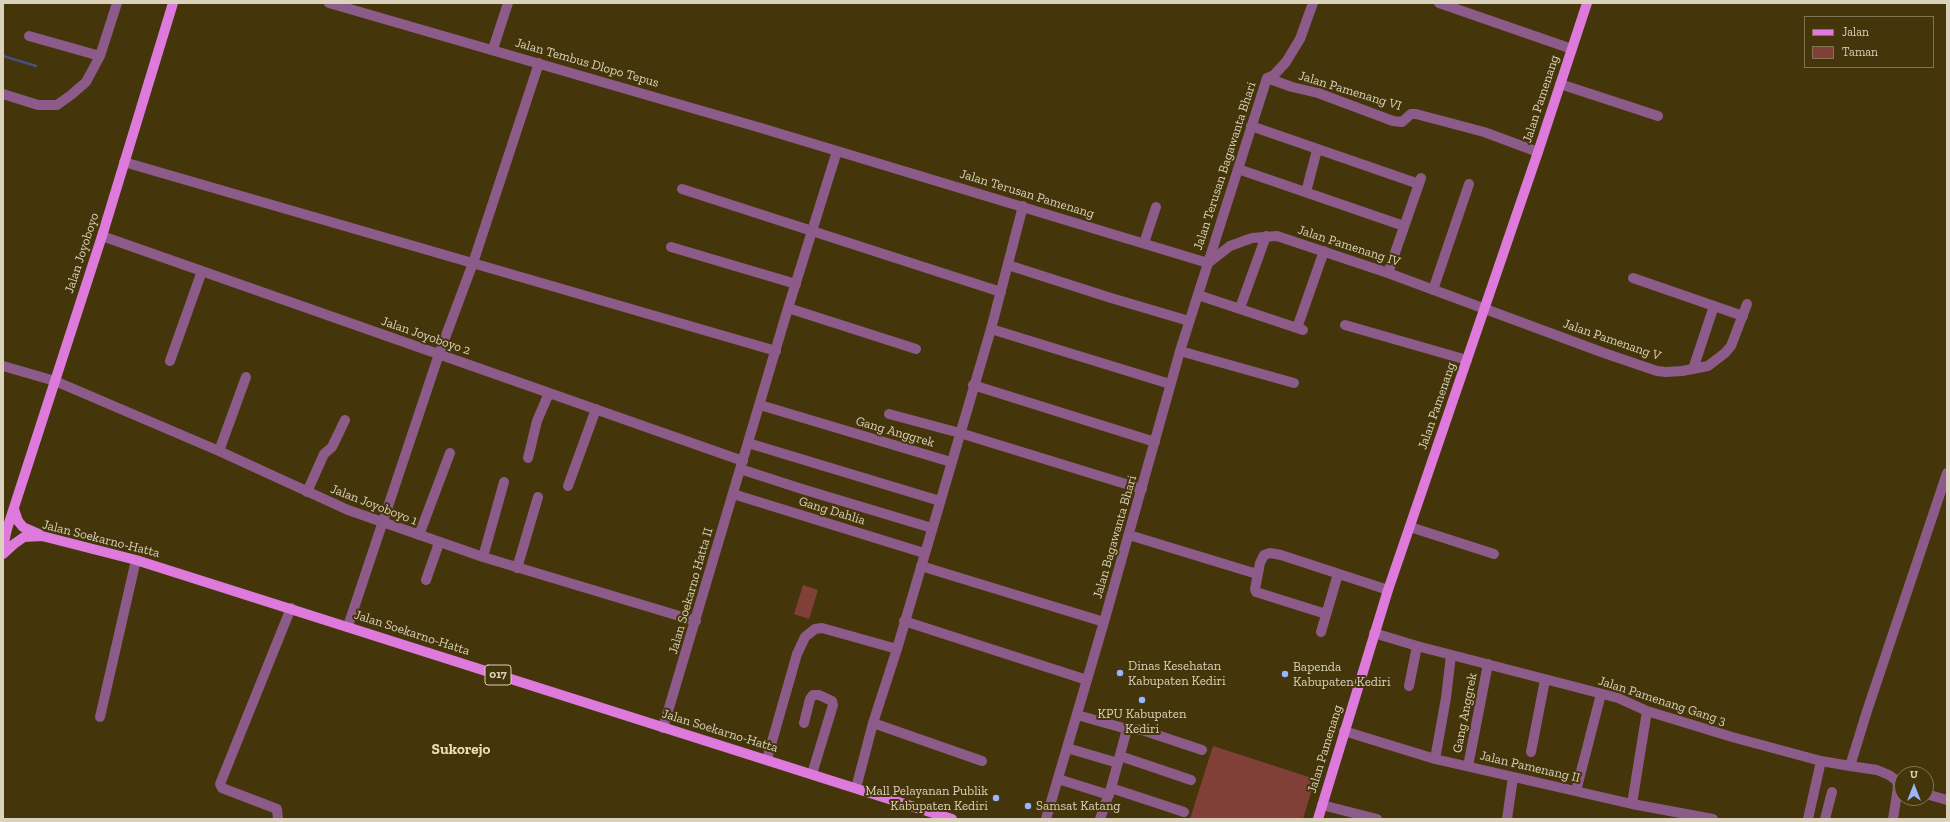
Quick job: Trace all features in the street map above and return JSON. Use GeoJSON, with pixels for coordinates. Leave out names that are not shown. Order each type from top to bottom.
{"type":"FeatureCollection","features":[{"type":"Feature","properties":{"kind":"main road","name":"Jalan Joyoboyo"},"geometry":{"type":"LineString","coordinates":[[3,547],[102,236],[173,3]]}},
{"type":"Feature","properties":{"kind":"main road","name":"Jalan Pamenang"},"geometry":{"type":"LineString","coordinates":[[1318,819],[1388,590],[1538,152],[1587,3]]}},
{"type":"Feature","properties":{"kind":"main road"},"geometry":{"type":"LineString","coordinates":[[14,509],[18,521],[23,527],[42,536]]}},
{"type":"Feature","properties":{"kind":"main road","name":"Jalan Soekarno-Hatta"},"geometry":{"type":"LineString","coordinates":[[3,554],[24,537],[42,536],[136,560],[348,626],[663,728],[767,759],[856,788],[928,816],[952,819]]}},
{"type":"Feature","properties":{"kind":"street"},"geometry":{"type":"LineString","coordinates":[[3,94],[38,104],[57,105],[86,82],[100,56],[117,3]]}},
{"type":"Feature","properties":{"kind":"street","name":"Jalan Tembus Dlopo Tepus"},"geometry":{"type":"LineString","coordinates":[[329,3],[493,49],[838,151]]}},
{"type":"Feature","properties":{"kind":"street"},"geometry":{"type":"LineString","coordinates":[[493,49],[508,3]]}},
{"type":"Feature","properties":{"kind":"street"},"geometry":{"type":"LineString","coordinates":[[1267,78],[1274,75],[1286,62],[1300,39],[1313,3]]}},
{"type":"Feature","properties":{"kind":"street"},"geometry":{"type":"LineString","coordinates":[[1443,4],[1572,49]]}},
{"type":"Feature","properties":{"kind":"street"},"geometry":{"type":"LineString","coordinates":[[29,36],[100,56]]}},
{"type":"Feature","properties":{"kind":"street"},"geometry":{"type":"LineString","coordinates":[[348,626],[439,354],[473,263],[539,63]]}},
{"type":"Feature","properties":{"kind":"street","name":"Jalan Terusan Bagawanta Bhari"},"geometry":{"type":"LineString","coordinates":[[1208,263],[1267,78]]}},
{"type":"Feature","properties":{"kind":"street","name":"Jalan Pamenang VI"},"geometry":{"type":"LineString","coordinates":[[1267,78],[1292,87],[1318,93],[1393,120],[1402,122],[1410,114],[1416,114],[1484,132],[1538,152]]}},
{"type":"Feature","properties":{"kind":"street"},"geometry":{"type":"LineString","coordinates":[[1560,84],[1658,116]]}},
{"type":"Feature","properties":{"kind":"street"},"geometry":{"type":"LineString","coordinates":[[1251,126],[1317,150],[1420,181],[1388,272]]}},
{"type":"Feature","properties":{"kind":"street"},"geometry":{"type":"LineString","coordinates":[[1306,192],[1317,150]]}},
{"type":"Feature","properties":{"kind":"street","name":"Jalan Terusan Pamenang"},"geometry":{"type":"LineString","coordinates":[[838,151],[1024,206],[1208,263]]}},
{"type":"Feature","properties":{"kind":"street","name":"Jalan Soekarno Hatta II"},"geometry":{"type":"LineString","coordinates":[[663,728],[788,308],[838,151]]}},
{"type":"Feature","properties":{"kind":"street"},"geometry":{"type":"LineString","coordinates":[[124,162],[776,351]]}},
{"type":"Feature","properties":{"kind":"street"},"geometry":{"type":"LineString","coordinates":[[1238,169],[1404,226]]}},
{"type":"Feature","properties":{"kind":"street"},"geometry":{"type":"LineString","coordinates":[[1433,290],[1469,184]]}},
{"type":"Feature","properties":{"kind":"street"},"geometry":{"type":"LineString","coordinates":[[682,189],[1001,292]]}},
{"type":"Feature","properties":{"kind":"street"},"geometry":{"type":"LineString","coordinates":[[856,788],[873,723],[897,649],[973,385],[991,329],[1024,206]]}},
{"type":"Feature","properties":{"kind":"street"},"geometry":{"type":"LineString","coordinates":[[1144,243],[1156,207]]}},
{"type":"Feature","properties":{"kind":"street","name":"Jalan Joyoboyo 2"},"geometry":{"type":"LineString","coordinates":[[102,236],[596,409],[742,465],[802,490],[932,528]]}},
{"type":"Feature","properties":{"kind":"street"},"geometry":{"type":"LineString","coordinates":[[1240,308],[1266,236]]}},
{"type":"Feature","properties":{"kind":"street","name":"Jalan Pamenang IV"},"geometry":{"type":"LineString","coordinates":[[1208,263],[1230,246],[1252,238],[1277,236],[1388,272],[1433,290],[1484,307]]}},
{"type":"Feature","properties":{"kind":"street"},"geometry":{"type":"LineString","coordinates":[[671,247],[796,284]]}},
{"type":"Feature","properties":{"kind":"street"},"geometry":{"type":"LineString","coordinates":[[1198,295],[1300,329],[1324,251]]}},
{"type":"Feature","properties":{"kind":"street","name":"Jalan Bagawanta Bhari"},"geometry":{"type":"LineString","coordinates":[[1046,819],[1129,535],[1170,384],[1208,263]]}},
{"type":"Feature","properties":{"kind":"street"},"geometry":{"type":"LineString","coordinates":[[1008,265],[1189,321]]}},
{"type":"Feature","properties":{"kind":"street"},"geometry":{"type":"LineString","coordinates":[[170,361],[202,271]]}},
{"type":"Feature","properties":{"kind":"street"},"geometry":{"type":"LineString","coordinates":[[1633,278],[1743,316]]}},
{"type":"Feature","properties":{"kind":"street","name":"Jalan Pamenang V"},"geometry":{"type":"LineString","coordinates":[[1484,307],[1604,353],[1657,371],[1666,372],[1708,366],[1725,353],[1731,346],[1747,304]]}},
{"type":"Feature","properties":{"kind":"street"},"geometry":{"type":"LineString","coordinates":[[1693,369],[1714,306]]}},
{"type":"Feature","properties":{"kind":"street"},"geometry":{"type":"LineString","coordinates":[[788,308],[916,349]]}},
{"type":"Feature","properties":{"kind":"street"},"geometry":{"type":"LineString","coordinates":[[1345,325],[1467,360]]}},
{"type":"Feature","properties":{"kind":"street"},"geometry":{"type":"LineString","coordinates":[[991,329],[1170,384]]}},
{"type":"Feature","properties":{"kind":"street"},"geometry":{"type":"LineString","coordinates":[[1180,351],[1294,383]]}},
{"type":"Feature","properties":{"kind":"street","name":"Jalan Joyoboyo 1"},"geometry":{"type":"LineString","coordinates":[[3,366],[55,381],[219,451],[348,510],[483,558],[696,621]]}},
{"type":"Feature","properties":{"kind":"street"},"geometry":{"type":"LineString","coordinates":[[219,451],[246,377]]}},
{"type":"Feature","properties":{"kind":"street"},"geometry":{"type":"LineString","coordinates":[[973,385],[1155,442]]}},
{"type":"Feature","properties":{"kind":"street"},"geometry":{"type":"LineString","coordinates":[[528,458],[537,422],[549,393]]}},
{"type":"Feature","properties":{"kind":"street","name":"Gang Anggrek"},"geometry":{"type":"LineString","coordinates":[[760,405],[832,428],[951,462]]}},
{"type":"Feature","properties":{"kind":"street"},"geometry":{"type":"LineString","coordinates":[[568,486],[596,409]]}},
{"type":"Feature","properties":{"kind":"street"},"geometry":{"type":"LineString","coordinates":[[889,414],[960,433],[1142,489]]}},
{"type":"Feature","properties":{"kind":"street"},"geometry":{"type":"LineString","coordinates":[[307,492],[324,454],[332,447],[345,420]]}},
{"type":"Feature","properties":{"kind":"street"},"geometry":{"type":"LineString","coordinates":[[748,443],[940,501]]}},
{"type":"Feature","properties":{"kind":"street"},"geometry":{"type":"LineString","coordinates":[[419,535],[450,453]]}},
{"type":"Feature","properties":{"kind":"street"},"geometry":{"type":"LineString","coordinates":[[1850,766],[1947,473]]}},
{"type":"Feature","properties":{"kind":"street"},"geometry":{"type":"LineString","coordinates":[[483,558],[504,482]]}},
{"type":"Feature","properties":{"kind":"street","name":"Gang Dahlia"},"geometry":{"type":"LineString","coordinates":[[733,494],[924,553]]}},
{"type":"Feature","properties":{"kind":"street"},"geometry":{"type":"LineString","coordinates":[[516,568],[538,497]]}},
{"type":"Feature","properties":{"kind":"street"},"geometry":{"type":"LineString","coordinates":[[1410,527],[1494,554]]}},
{"type":"Feature","properties":{"kind":"street"},"geometry":{"type":"LineString","coordinates":[[1129,535],[1257,574]]}},
{"type":"Feature","properties":{"kind":"street"},"geometry":{"type":"LineString","coordinates":[[426,580],[439,543]]}},
{"type":"Feature","properties":{"kind":"street"},"geometry":{"type":"LineString","coordinates":[[1326,614],[1260,594],[1255,589],[1257,574],[1264,555],[1270,553],[1281,555],[1388,590]]}},
{"type":"Feature","properties":{"kind":"street"},"geometry":{"type":"LineString","coordinates":[[100,717],[136,560]]}},
{"type":"Feature","properties":{"kind":"street"},"geometry":{"type":"LineString","coordinates":[[921,566],[1104,622]]}},
{"type":"Feature","properties":{"kind":"street"},"geometry":{"type":"LineString","coordinates":[[1321,632],[1338,574]]}},
{"type":"Feature","properties":{"kind":"street"},"geometry":{"type":"LineString","coordinates":[[278,819],[277,809],[222,788],[221,782],[291,608]]}},
{"type":"Feature","properties":{"kind":"street"},"geometry":{"type":"LineString","coordinates":[[904,621],[1087,680]]}},
{"type":"Feature","properties":{"kind":"street"},"geometry":{"type":"LineString","coordinates":[[767,759],[797,654],[805,637],[822,628],[897,649]]}},
{"type":"Feature","properties":{"kind":"street","name":"Jalan Pamenang Gang 3"},"geometry":{"type":"LineString","coordinates":[[1374,633],[1417,646],[1618,698],[1647,711],[1732,737],[1821,761],[1877,770],[1894,779]]}},
{"type":"Feature","properties":{"kind":"street"},"geometry":{"type":"LineString","coordinates":[[1409,686],[1417,646]]}},
{"type":"Feature","properties":{"kind":"street"},"geometry":{"type":"LineString","coordinates":[[1435,759],[1446,698],[1451,655]]}},
{"type":"Feature","properties":{"kind":"street","name":"Gang Anggrek"},"geometry":{"type":"LineString","coordinates":[[1468,766],[1488,664]]}},
{"type":"Feature","properties":{"kind":"street"},"geometry":{"type":"LineString","coordinates":[[1531,752],[1545,680]]}},
{"type":"Feature","properties":{"kind":"street"},"geometry":{"type":"LineString","coordinates":[[1576,792],[1601,694]]}},
{"type":"Feature","properties":{"kind":"street"},"geometry":{"type":"LineString","coordinates":[[804,723],[810,699],[813,695],[819,695],[832,701],[833,705],[812,774]]}},
{"type":"Feature","properties":{"kind":"street"},"geometry":{"type":"LineString","coordinates":[[1632,804],[1647,711]]}},
{"type":"Feature","properties":{"kind":"street"},"geometry":{"type":"LineString","coordinates":[[1077,715],[1127,728],[1142,730],[1202,750]]}},
{"type":"Feature","properties":{"kind":"street"},"geometry":{"type":"LineString","coordinates":[[873,723],[982,761]]}},
{"type":"Feature","properties":{"kind":"street"},"geometry":{"type":"LineString","coordinates":[[1100,819],[1110,791],[1127,728]]}},
{"type":"Feature","properties":{"kind":"street","name":"Jalan Pamenang II"},"geometry":{"type":"LineString","coordinates":[[1344,732],[1435,759],[1576,792],[1713,819]]}},
{"type":"Feature","properties":{"kind":"street"},"geometry":{"type":"LineString","coordinates":[[1067,748],[1119,760],[1191,780]]}},
{"type":"Feature","properties":{"kind":"street"},"geometry":{"type":"LineString","coordinates":[[1808,819],[1821,761]]}},
{"type":"Feature","properties":{"kind":"street"},"geometry":{"type":"LineString","coordinates":[[1507,819],[1513,777]]}},
{"type":"Feature","properties":{"kind":"street"},"geometry":{"type":"LineString","coordinates":[[1058,779],[1110,791],[1184,812]]}},
{"type":"Feature","properties":{"kind":"street"},"geometry":{"type":"LineString","coordinates":[[1825,819],[1832,792]]}},
{"type":"Feature","properties":{"kind":"street"},"geometry":{"type":"LineString","coordinates":[[1934,796],[1947,800]]}},
{"type":"Feature","properties":{"kind":"street"},"geometry":{"type":"LineString","coordinates":[[1322,805],[1377,819]]}},
{"type":"Feature","properties":{"kind":"street"},"geometry":{"type":"LineString","coordinates":[[1893,819],[1896,806]]}},
{"type":"Feature","properties":{"kind":"green space"},"geometry":{"type":"Polygon","coordinates":[[[803,585],[818,590],[809,619],[794,614],[803,585]]]}},
{"type":"Feature","properties":{"kind":"green space"},"geometry":{"type":"Polygon","coordinates":[[[1213,746],[1315,779],[1303,819],[1190,819],[1213,746]]]}},
{"type":"Feature","properties":{"kind":"waterway"},"geometry":{"type":"LineString","coordinates":[[3,56],[36,66]]}},
{"type":"Feature","properties":{"kind":"place","name":"Dinas Kesehatan Kabupaten Kediri"},"geometry":{"type":"Point","coordinates":[1120,673]}},
{"type":"Feature","properties":{"kind":"place","name":"Bapenda Kabupaten Kediri"},"geometry":{"type":"Point","coordinates":[1285,674]}},
{"type":"Feature","properties":{"kind":"place","name":"KPU Kabupaten Kediri"},"geometry":{"type":"Point","coordinates":[1142,700]}},
{"type":"Feature","properties":{"kind":"place","name":"Mall Pelayanan Publik Kabupaten Kediri"},"geometry":{"type":"Point","coordinates":[996,798]}},
{"type":"Feature","properties":{"kind":"place","name":"Samsat Katang"},"geometry":{"type":"Point","coordinates":[1028,806]}},
{"type":"Feature","properties":{"kind":"district","name":"Sukorejo"},"geometry":{"type":"Point","coordinates":[461,750]}}]}
